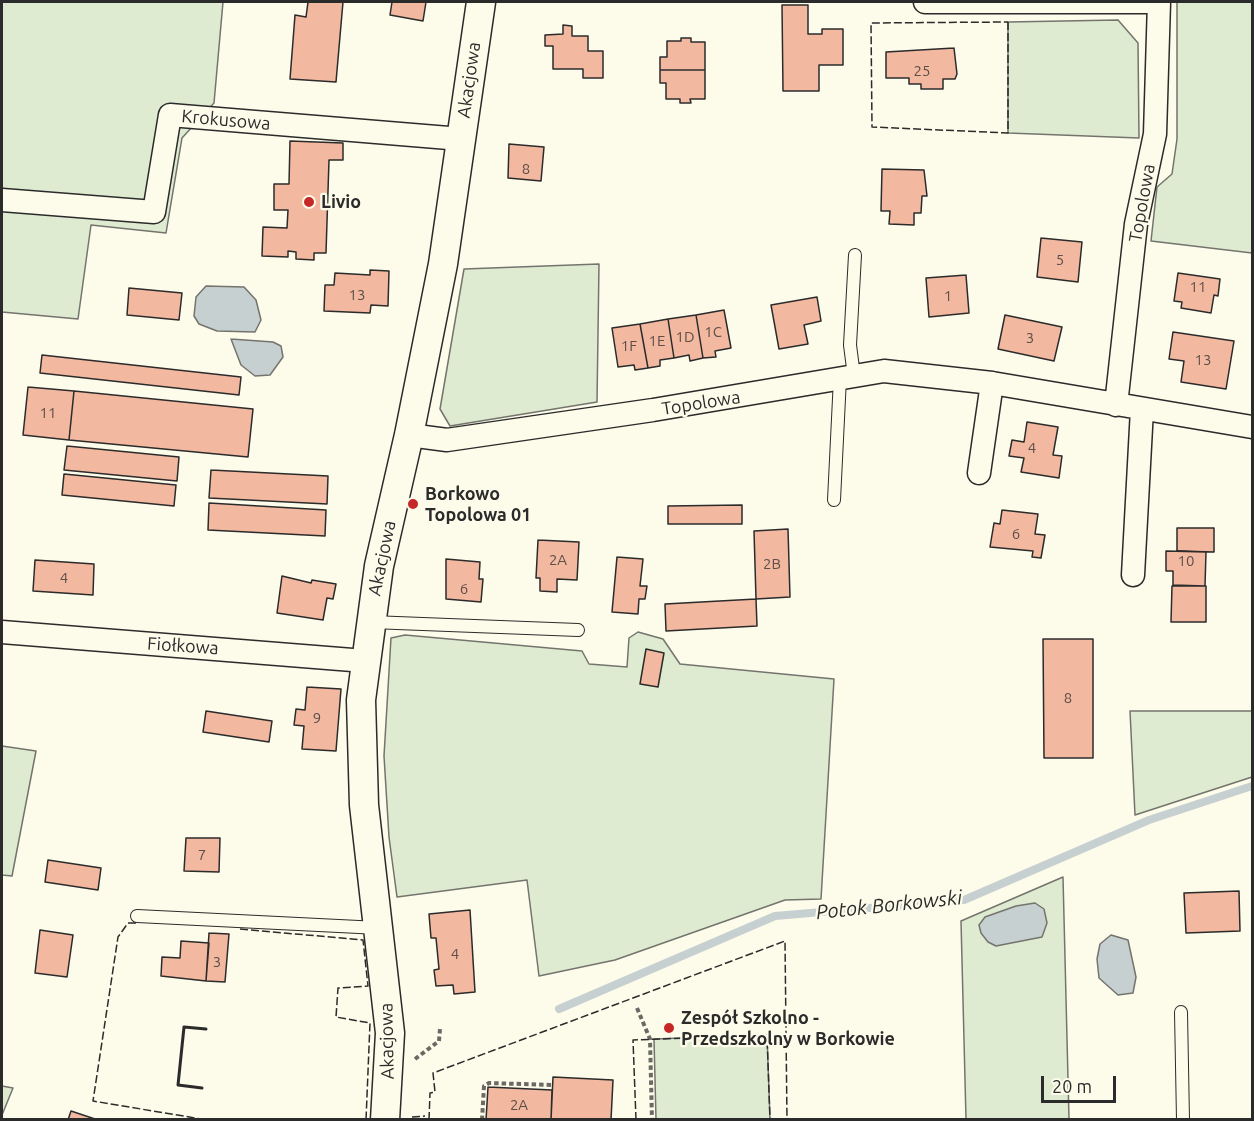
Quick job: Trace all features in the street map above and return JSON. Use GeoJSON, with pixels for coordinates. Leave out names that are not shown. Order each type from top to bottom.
{"type":"FeatureCollection","features":[{"type":"Feature","properties":{"kind":"street","name":"Akacjowa"},"geometry":{"type":"LineString","coordinates":[[385,1119],[390,1033],[362,773],[361,700],[369,622],[379,566],[409,435],[443,264],[481,2]]}},
{"type":"Feature","properties":{"kind":"street","name":"Topolowa"},"geometry":{"type":"LineString","coordinates":[[925,2],[1159,2],[1155,134],[1136,224],[1116,405]]}},
{"type":"Feature","properties":{"kind":"street","name":"Krokusowa"},"geometry":{"type":"LineString","coordinates":[[2,200],[154,212],[170,115],[461,139]]}},
{"type":"Feature","properties":{"kind":"street","name":"Topolowa"},"geometry":{"type":"LineString","coordinates":[[409,435],[447,440],[653,410],[884,371],[992,383],[1252,427]]}},
{"type":"Feature","properties":{"kind":"street"},"geometry":{"type":"LineString","coordinates":[[979,473],[992,383]]}},
{"type":"Feature","properties":{"kind":"street"},"geometry":{"type":"LineString","coordinates":[[1133,575],[1142,409]]}},
{"type":"Feature","properties":{"kind":"street","name":"Fiołkowa"},"geometry":{"type":"LineString","coordinates":[[2,632],[365,661]]}},
{"type":"Feature","properties":{"kind":"lane"},"geometry":{"type":"LineString","coordinates":[[834,500],[850,345],[855,255]]}},
{"type":"Feature","properties":{"kind":"lane"},"geometry":{"type":"LineString","coordinates":[[369,622],[578,630]]}},
{"type":"Feature","properties":{"kind":"lane"},"geometry":{"type":"LineString","coordinates":[[136,916],[380,928]]}},
{"type":"Feature","properties":{"kind":"lane"},"geometry":{"type":"LineString","coordinates":[[1181,1012],[1183,1119]]}},
{"type":"Feature","properties":{"kind":"path"},"geometry":{"type":"LineString","coordinates":[[637,1008],[650,1039],[652,1119]]}},
{"type":"Feature","properties":{"kind":"path"},"geometry":{"type":"LineString","coordinates":[[411,1063],[439,1041],[440,1029]]}},
{"type":"Feature","properties":{"kind":"path"},"geometry":{"type":"LineString","coordinates":[[482,1119],[484,1086],[489,1083],[552,1085]]}},
{"type":"Feature","properties":{"kind":"green space"},"geometry":{"type":"Polygon","coordinates":[[[2,2],[223,2],[214,103],[182,138],[166,233],[91,225],[78,319],[2,312],[2,2]]]}},
{"type":"Feature","properties":{"kind":"green space"},"geometry":{"type":"Polygon","coordinates":[[[1177,2],[1252,2],[1252,253],[1151,241],[1157,187],[1172,174],[1177,139],[1177,2]]]}},
{"type":"Feature","properties":{"kind":"green space"},"geometry":{"type":"Polygon","coordinates":[[[1118,20],[1138,43],[1139,138],[1008,133],[1008,22],[1118,20]]]}},
{"type":"Feature","properties":{"kind":"green space"},"geometry":{"type":"Polygon","coordinates":[[[599,264],[597,402],[450,426],[440,409],[464,269],[599,264]]]}},
{"type":"Feature","properties":{"kind":"green space"},"geometry":{"type":"Polygon","coordinates":[[[638,632],[663,639],[680,664],[834,679],[821,899],[785,900],[615,960],[539,976],[527,880],[397,897],[389,837],[384,756],[391,638],[405,635],[582,651],[589,664],[627,667],[629,638],[638,632]]]}},
{"type":"Feature","properties":{"kind":"green space"},"geometry":{"type":"Polygon","coordinates":[[[1130,711],[1252,711],[1252,777],[1135,815],[1130,711]]]}},
{"type":"Feature","properties":{"kind":"green space"},"geometry":{"type":"Polygon","coordinates":[[[2,746],[36,751],[12,876],[2,875],[2,746]]]}},
{"type":"Feature","properties":{"kind":"green space"},"geometry":{"type":"Polygon","coordinates":[[[1063,877],[1069,1119],[966,1119],[961,921],[1063,877]]]}},
{"type":"Feature","properties":{"kind":"green space"},"geometry":{"type":"Polygon","coordinates":[[[767,1035],[770,1119],[656,1119],[654,1039],[767,1035]]]}},
{"type":"Feature","properties":{"kind":"green space"},"geometry":{"type":"Polygon","coordinates":[[[2,1086],[13,1088],[2,1115],[2,1086]]]}},
{"type":"Feature","properties":{"kind":"shaded area"},"geometry":{"type":"Polygon","coordinates":[[[206,286],[244,287],[256,300],[261,320],[255,332],[217,331],[199,324],[194,316],[196,297],[206,286]]]}},
{"type":"Feature","properties":{"kind":"shaded area"},"geometry":{"type":"Polygon","coordinates":[[[231,339],[273,342],[281,346],[283,357],[270,375],[255,376],[241,365],[231,339]]]}},
{"type":"Feature","properties":{"kind":"shaded area"},"geometry":{"type":"Polygon","coordinates":[[[1035,903],[1044,909],[1047,923],[1042,937],[996,946],[988,942],[981,933],[979,925],[985,917],[1016,906],[1035,903]]]}},
{"type":"Feature","properties":{"kind":"shaded area"},"geometry":{"type":"Polygon","coordinates":[[[1111,935],[1128,940],[1136,977],[1133,993],[1118,995],[1099,978],[1097,959],[1100,944],[1111,935]]]}},
{"type":"Feature","properties":{"kind":"building"},"geometry":{"type":"Polygon","coordinates":[[[308,2],[343,2],[336,82],[290,79],[295,15],[306,17],[308,2]]]}},
{"type":"Feature","properties":{"kind":"building"},"geometry":{"type":"Polygon","coordinates":[[[392,2],[426,2],[423,21],[390,15],[392,2]]]}},
{"type":"Feature","properties":{"kind":"building"},"geometry":{"type":"Polygon","coordinates":[[[782,5],[808,5],[808,34],[822,34],[822,29],[843,29],[843,65],[819,65],[819,91],[783,91],[782,5]]]}},
{"type":"Feature","properties":{"kind":"building"},"geometry":{"type":"Polygon","coordinates":[[[563,25],[572,26],[572,36],[588,36],[588,51],[603,51],[603,78],[583,78],[583,69],[553,69],[553,46],[545,46],[545,35],[563,34],[563,25]]]}},
{"type":"Feature","properties":{"kind":"building"},"geometry":{"type":"Polygon","coordinates":[[[681,38],[691,38],[691,42],[705,42],[705,70],[660,70],[660,57],[667,57],[667,41],[681,41],[681,38]]]}},
{"type":"Feature","properties":{"kind":"building"},"geometry":{"type":"Polygon","coordinates":[[[954,48],[957,74],[955,79],[943,79],[943,89],[921,89],[921,84],[909,84],[909,78],[886,78],[886,52],[954,48]]]}},
{"type":"Feature","properties":{"kind":"building"},"geometry":{"type":"Polygon","coordinates":[[[660,70],[705,70],[705,99],[690,99],[691,103],[680,103],[680,99],[666,99],[666,83],[660,83],[660,70]]]}},
{"type":"Feature","properties":{"kind":"building"},"geometry":{"type":"Polygon","coordinates":[[[290,141],[343,143],[343,160],[329,160],[326,253],[314,253],[314,260],[296,259],[296,252],[288,251],[288,257],[262,256],[263,227],[287,228],[288,210],[274,210],[274,184],[289,184],[290,141]]]}},
{"type":"Feature","properties":{"kind":"building"},"geometry":{"type":"Polygon","coordinates":[[[509,144],[544,147],[541,181],[508,178],[509,144]]]}},
{"type":"Feature","properties":{"kind":"building"},"geometry":{"type":"Polygon","coordinates":[[[882,169],[924,170],[927,196],[922,196],[921,213],[914,213],[914,225],[889,224],[890,211],[881,211],[882,169]]]}},
{"type":"Feature","properties":{"kind":"building"},"geometry":{"type":"Polygon","coordinates":[[[1041,238],[1082,242],[1078,282],[1037,277],[1041,238]]]}},
{"type":"Feature","properties":{"kind":"building"},"geometry":{"type":"Polygon","coordinates":[[[370,270],[389,271],[388,306],[371,305],[370,313],[324,311],[325,285],[334,285],[335,273],[370,275],[370,270]]]}},
{"type":"Feature","properties":{"kind":"building"},"geometry":{"type":"Polygon","coordinates":[[[1178,273],[1220,279],[1218,296],[1214,295],[1211,313],[1181,308],[1182,302],[1174,301],[1178,273]]]}},
{"type":"Feature","properties":{"kind":"building"},"geometry":{"type":"Polygon","coordinates":[[[966,275],[969,313],[929,317],[926,278],[966,275]]]}},
{"type":"Feature","properties":{"kind":"building"},"geometry":{"type":"Polygon","coordinates":[[[129,288],[182,293],[179,320],[127,315],[129,288]]]}},
{"type":"Feature","properties":{"kind":"building"},"geometry":{"type":"Polygon","coordinates":[[[817,297],[821,321],[804,325],[808,344],[779,349],[771,305],[817,297]]]}},
{"type":"Feature","properties":{"kind":"building"},"geometry":{"type":"Polygon","coordinates":[[[724,310],[731,348],[715,351],[716,357],[703,358],[696,315],[724,310]]]}},
{"type":"Feature","properties":{"kind":"building"},"geometry":{"type":"Polygon","coordinates":[[[696,315],[703,358],[690,361],[689,355],[674,358],[668,319],[696,315]]]}},
{"type":"Feature","properties":{"kind":"building"},"geometry":{"type":"Polygon","coordinates":[[[1005,315],[1062,327],[1054,361],[998,349],[1005,315]]]}},
{"type":"Feature","properties":{"kind":"building"},"geometry":{"type":"Polygon","coordinates":[[[668,319],[674,358],[660,360],[660,366],[648,368],[640,324],[668,319]]]}},
{"type":"Feature","properties":{"kind":"building"},"geometry":{"type":"Polygon","coordinates":[[[640,324],[648,368],[635,370],[634,365],[618,367],[612,328],[640,324]]]}},
{"type":"Feature","properties":{"kind":"building"},"geometry":{"type":"Polygon","coordinates":[[[1173,332],[1234,341],[1226,389],[1181,382],[1184,361],[1169,359],[1173,332]]]}},
{"type":"Feature","properties":{"kind":"building"},"geometry":{"type":"Polygon","coordinates":[[[42,355],[241,377],[239,395],[40,373],[42,355]]]}},
{"type":"Feature","properties":{"kind":"building"},"geometry":{"type":"Polygon","coordinates":[[[28,387],[74,391],[69,440],[23,435],[28,387]]]}},
{"type":"Feature","properties":{"kind":"building"},"geometry":{"type":"Polygon","coordinates":[[[74,391],[253,409],[248,457],[69,440],[74,391]]]}},
{"type":"Feature","properties":{"kind":"building"},"geometry":{"type":"Polygon","coordinates":[[[1027,422],[1058,427],[1053,455],[1062,456],[1059,478],[1021,472],[1024,458],[1009,456],[1012,440],[1024,442],[1027,422]]]}},
{"type":"Feature","properties":{"kind":"building"},"geometry":{"type":"Polygon","coordinates":[[[67,446],[179,457],[177,481],[64,470],[67,446]]]}},
{"type":"Feature","properties":{"kind":"building"},"geometry":{"type":"Polygon","coordinates":[[[211,470],[328,476],[327,504],[209,498],[211,470]]]}},
{"type":"Feature","properties":{"kind":"building"},"geometry":{"type":"Polygon","coordinates":[[[64,474],[176,485],[174,506],[62,495],[64,474]]]}},
{"type":"Feature","properties":{"kind":"building"},"geometry":{"type":"Polygon","coordinates":[[[209,503],[326,510],[325,536],[208,530],[209,503]]]}},
{"type":"Feature","properties":{"kind":"building"},"geometry":{"type":"Polygon","coordinates":[[[742,505],[742,524],[668,524],[668,506],[742,505]]]}},
{"type":"Feature","properties":{"kind":"building"},"geometry":{"type":"Polygon","coordinates":[[[1002,510],[1038,514],[1035,534],[1045,535],[1041,558],[1032,557],[1033,551],[990,547],[994,523],[1000,524],[1002,510]]]}},
{"type":"Feature","properties":{"kind":"building"},"geometry":{"type":"Polygon","coordinates":[[[1177,528],[1214,528],[1214,552],[1177,551],[1177,528]]]}},
{"type":"Feature","properties":{"kind":"building"},"geometry":{"type":"Polygon","coordinates":[[[788,529],[790,597],[756,599],[754,531],[788,529]]]}},
{"type":"Feature","properties":{"kind":"building"},"geometry":{"type":"Polygon","coordinates":[[[538,540],[579,542],[577,580],[557,579],[557,592],[540,591],[540,578],[536,578],[538,540]]]}},
{"type":"Feature","properties":{"kind":"building"},"geometry":{"type":"Polygon","coordinates":[[[1166,551],[1206,552],[1205,586],[1173,585],[1173,571],[1166,571],[1166,551]]]}},
{"type":"Feature","properties":{"kind":"building"},"geometry":{"type":"Polygon","coordinates":[[[617,557],[643,559],[640,586],[647,586],[645,599],[639,599],[638,614],[612,612],[617,557]]]}},
{"type":"Feature","properties":{"kind":"building"},"geometry":{"type":"Polygon","coordinates":[[[446,559],[480,562],[479,579],[483,579],[481,602],[446,599],[446,559]]]}},
{"type":"Feature","properties":{"kind":"building"},"geometry":{"type":"Polygon","coordinates":[[[35,560],[94,564],[93,595],[33,591],[35,560]]]}},
{"type":"Feature","properties":{"kind":"building"},"geometry":{"type":"Polygon","coordinates":[[[282,576],[311,583],[312,580],[336,584],[333,599],[327,598],[323,620],[277,613],[282,576]]]}},
{"type":"Feature","properties":{"kind":"building"},"geometry":{"type":"Polygon","coordinates":[[[1172,586],[1206,586],[1206,622],[1171,622],[1172,586]]]}},
{"type":"Feature","properties":{"kind":"building"},"geometry":{"type":"Polygon","coordinates":[[[756,599],[757,626],[666,631],[665,604],[756,599]]]}},
{"type":"Feature","properties":{"kind":"building"},"geometry":{"type":"Polygon","coordinates":[[[1043,639],[1093,639],[1093,758],[1044,758],[1043,639]]]}},
{"type":"Feature","properties":{"kind":"building"},"geometry":{"type":"Polygon","coordinates":[[[646,649],[664,653],[658,687],[640,684],[646,649]]]}},
{"type":"Feature","properties":{"kind":"building"},"geometry":{"type":"Polygon","coordinates":[[[307,687],[341,689],[336,751],[302,749],[304,726],[294,725],[296,709],[305,710],[307,687]]]}},
{"type":"Feature","properties":{"kind":"building"},"geometry":{"type":"Polygon","coordinates":[[[206,711],[272,721],[269,742],[203,732],[206,711]]]}},
{"type":"Feature","properties":{"kind":"building"},"geometry":{"type":"Polygon","coordinates":[[[186,838],[220,838],[219,872],[184,871],[186,838]]]}},
{"type":"Feature","properties":{"kind":"building"},"geometry":{"type":"Polygon","coordinates":[[[48,860],[101,868],[98,890],[45,882],[48,860]]]}},
{"type":"Feature","properties":{"kind":"building"},"geometry":{"type":"Polygon","coordinates":[[[1239,891],[1240,931],[1186,933],[1184,893],[1239,891]]]}},
{"type":"Feature","properties":{"kind":"building"},"geometry":{"type":"Polygon","coordinates":[[[470,910],[475,992],[454,994],[453,985],[436,986],[434,970],[439,969],[436,938],[431,938],[429,914],[470,910]]]}},
{"type":"Feature","properties":{"kind":"building"},"geometry":{"type":"Polygon","coordinates":[[[40,930],[73,935],[67,977],[35,973],[40,930]]]}},
{"type":"Feature","properties":{"kind":"building"},"geometry":{"type":"Polygon","coordinates":[[[209,933],[229,934],[225,982],[206,981],[209,933]]]}},
{"type":"Feature","properties":{"kind":"building"},"geometry":{"type":"Polygon","coordinates":[[[181,941],[209,943],[206,981],[161,976],[162,957],[180,958],[181,941]]]}},
{"type":"Feature","properties":{"kind":"building"},"geometry":{"type":"Polygon","coordinates":[[[553,1077],[613,1080],[611,1120],[551,1120],[553,1077]]]}},
{"type":"Feature","properties":{"kind":"building"},"geometry":{"type":"Polygon","coordinates":[[[488,1087],[552,1090],[551,1120],[486,1120],[488,1087]]]}},
{"type":"Feature","properties":{"kind":"building"},"geometry":{"type":"Polygon","coordinates":[[[71,1111],[95,1119],[95,1120],[68,1120],[71,1111]]]}},
{"type":"Feature","properties":{"kind":"waterway","name":"Potok Borkowski"},"geometry":{"type":"LineString","coordinates":[[559,1009],[775,916],[964,900],[1149,820],[1252,786]]}},
{"type":"Feature","properties":{"kind":"fence"},"geometry":{"type":"LineString","coordinates":[[1008,22],[1008,133],[872,127],[871,23],[1008,22]]}},
{"type":"Feature","properties":{"kind":"fence"},"geometry":{"type":"LineString","coordinates":[[136,923],[128,923],[118,937],[93,1101],[207,1120]]}},
{"type":"Feature","properties":{"kind":"fence"},"geometry":{"type":"LineString","coordinates":[[240,929],[363,940],[368,986],[338,988],[336,1017],[370,1023],[366,1120]]}},
{"type":"Feature","properties":{"kind":"fence"},"geometry":{"type":"LineString","coordinates":[[429,1120],[430,1093],[435,1092],[433,1073],[785,941],[787,1120]]}},
{"type":"Feature","properties":{"kind":"fence"},"geometry":{"type":"LineString","coordinates":[[636,1120],[633,1040],[767,1035],[770,1120]]}},
{"type":"Feature","properties":{"kind":"fence"},"geometry":{"type":"LineString","coordinates":[[412,1117],[425,1116]]}},
{"type":"Feature","properties":{"kind":"wall"},"geometry":{"type":"LineString","coordinates":[[202,1088],[178,1085],[184,1027],[206,1029]]}},
{"type":"Feature","properties":{"kind":"place","name":"Livio"},"geometry":{"type":"Point","coordinates":[309,202]}},
{"type":"Feature","properties":{"kind":"place","name":"Borkowo Topolowa 01"},"geometry":{"type":"Point","coordinates":[413,504]}},
{"type":"Feature","properties":{"kind":"place","name":"Zespół Szkolno - Przedszkolny w Borkowie"},"geometry":{"type":"Point","coordinates":[669,1028]}}]}
